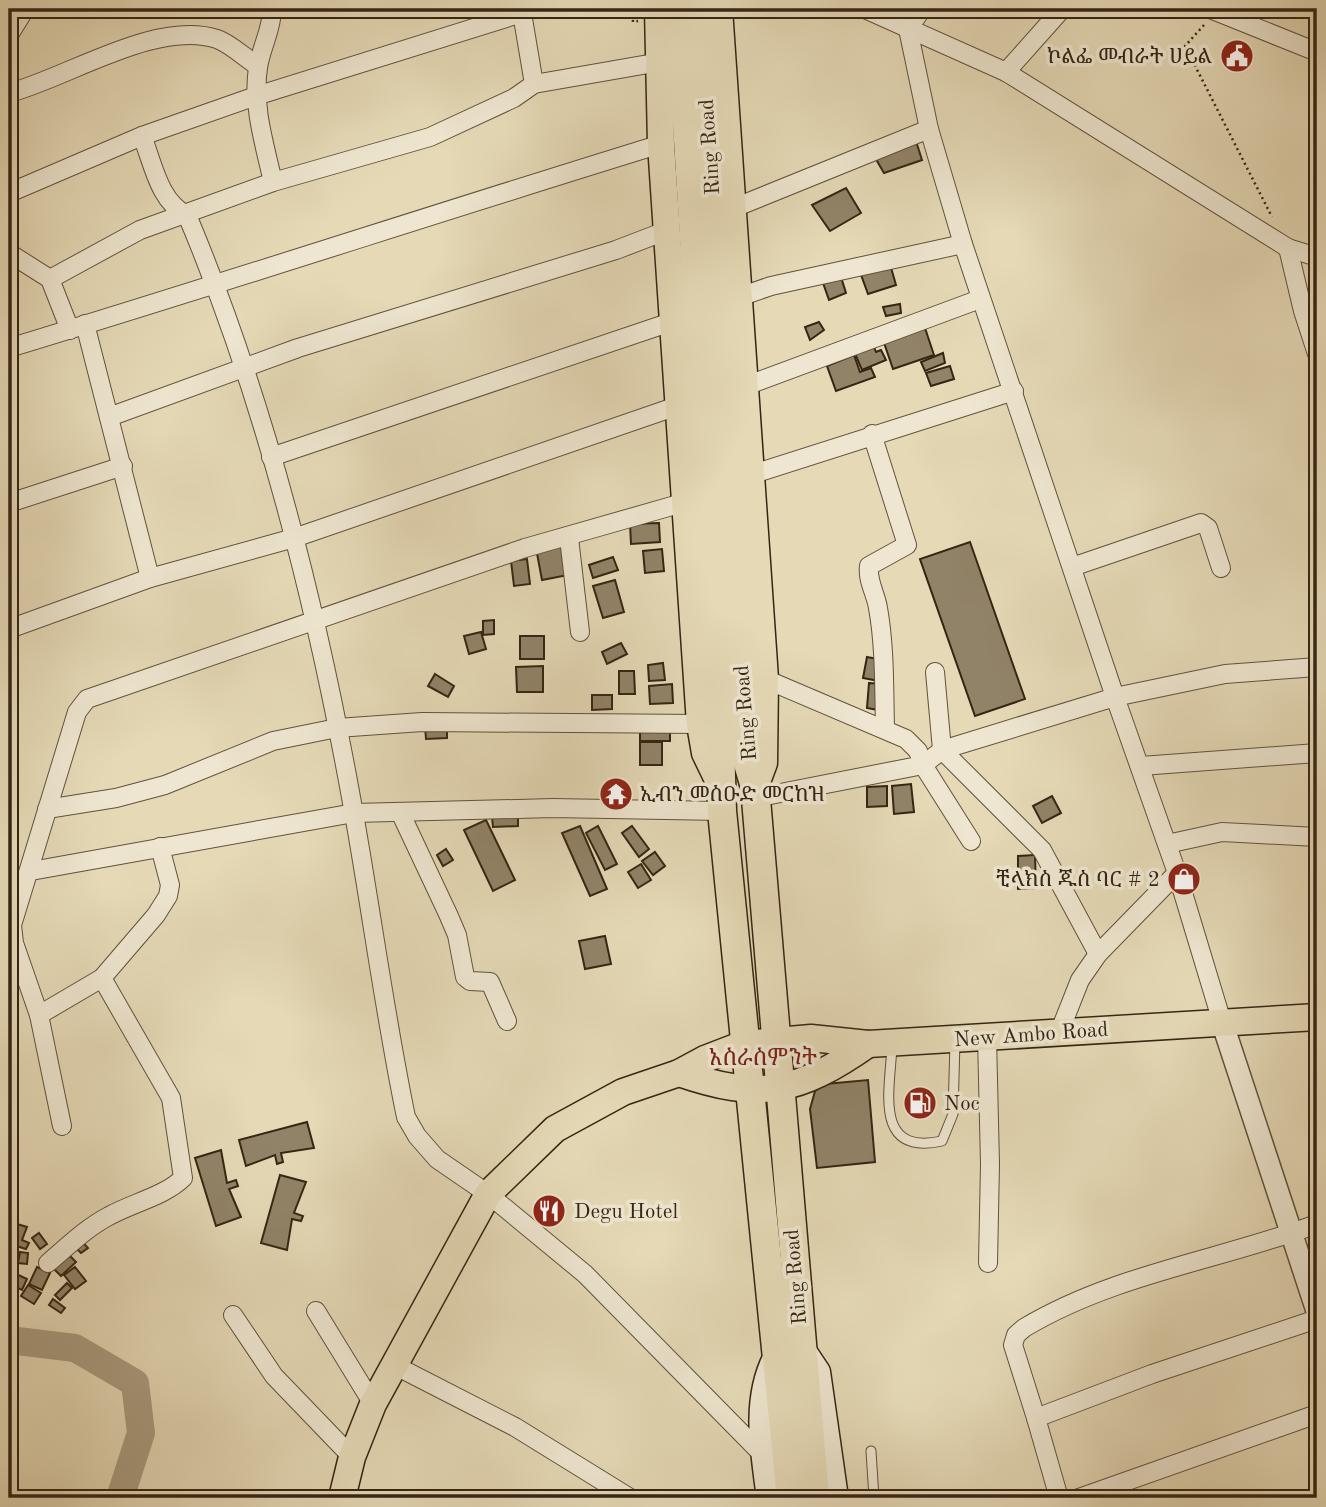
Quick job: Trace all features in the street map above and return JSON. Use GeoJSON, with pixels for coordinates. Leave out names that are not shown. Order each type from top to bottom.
{"type":"FeatureCollection","features":[{"type":"Feature","properties":{"kind":"highway","name":"Ring Road"},"geometry":{"type":"LineString","coordinates":[[680,9],[716,600],[721,798],[791,1498]]}},
{"type":"Feature","properties":{"kind":"highway","name":"Ring Road"},"geometry":{"type":"LineString","coordinates":[[700,9],[747,760],[755,792],[815,1498]]}},
{"type":"Feature","properties":{"kind":"main road"},"geometry":{"type":"LineString","coordinates":[[658,9],[662,144],[700,724],[705,753],[721,798]]}},
{"type":"Feature","properties":{"kind":"main road"},"geometry":{"type":"LineString","coordinates":[[719,9],[765,679],[764,763],[755,792]]}},
{"type":"Feature","properties":{"kind":"main road","name":"New Ambo Road"},"geometry":{"type":"LineString","coordinates":[[342,1498],[352,1457],[373,1404],[488,1194],[555,1129],[581,1112],[623,1092],[679,1073],[705,1059],[744,1044],[811,1038],[881,1043],[1317,1017]]}},
{"type":"Feature","properties":{"kind":"main road"},"geometry":{"type":"LineString","coordinates":[[679,1073],[750,1092],[779,1089],[820,1074],[881,1043]]}},
{"type":"Feature","properties":{"kind":"main road"},"geometry":{"type":"LineString","coordinates":[[800,1345],[818,1372],[836,1498]]}},
{"type":"Feature","properties":{"kind":"main road"},"geometry":{"type":"LineString","coordinates":[[769,1498],[764,1455],[764,1392],[775,1358]]}},
{"type":"Feature","properties":{"kind":"street"},"geometry":{"type":"LineString","coordinates":[[9,35],[25,9]]}},
{"type":"Feature","properties":{"kind":"street"},"geometry":{"type":"LineString","coordinates":[[272,9],[272,22],[258,66],[256,96],[273,183]]}},
{"type":"Feature","properties":{"kind":"street"},"geometry":{"type":"LineString","coordinates":[[865,9],[1006,72],[1288,248],[1317,257]]}},
{"type":"Feature","properties":{"kind":"street"},"geometry":{"type":"LineString","coordinates":[[922,9],[908,29],[929,129],[963,244],[1177,873],[1222,1022],[1317,1311]]}},
{"type":"Feature","properties":{"kind":"street"},"geometry":{"type":"LineString","coordinates":[[1006,72],[1062,9]]}},
{"type":"Feature","properties":{"kind":"street"},"geometry":{"type":"LineString","coordinates":[[9,192],[142,136],[256,96],[521,11],[534,85]]}},
{"type":"Feature","properties":{"kind":"street"},"geometry":{"type":"LineString","coordinates":[[1213,11],[1317,52]]}},
{"type":"Feature","properties":{"kind":"street"},"geometry":{"type":"LineString","coordinates":[[9,93],[132,46],[169,38],[205,36],[219,40],[258,66]]}},
{"type":"Feature","properties":{"kind":"street"},"geometry":{"type":"LineString","coordinates":[[50,279],[140,230],[273,183],[430,137],[514,98],[534,85],[660,62]]}},
{"type":"Feature","properties":{"kind":"street"},"geometry":{"type":"LineString","coordinates":[[734,208],[929,129]]}},
{"type":"Feature","properties":{"kind":"street"},"geometry":{"type":"LineString","coordinates":[[142,136],[167,198],[174,209],[187,215],[217,286],[294,538],[354,813],[390,1041],[406,1116],[417,1136],[437,1159],[488,1194],[585,1274],[764,1455]]}},
{"type":"Feature","properties":{"kind":"street"},"geometry":{"type":"LineString","coordinates":[[9,348],[217,286],[479,200],[662,144]]}},
{"type":"Feature","properties":{"kind":"street"},"geometry":{"type":"LineString","coordinates":[[109,417],[243,367],[668,230]]}},
{"type":"Feature","properties":{"kind":"street"},"geometry":{"type":"LineString","coordinates":[[739,297],[771,286],[963,244]]}},
{"type":"Feature","properties":{"kind":"street"},"geometry":{"type":"LineString","coordinates":[[1288,248],[1303,311],[1317,354]]}},
{"type":"Feature","properties":{"kind":"street"},"geometry":{"type":"LineString","coordinates":[[9,253],[50,279],[77,327],[109,417],[150,578]]}},
{"type":"Feature","properties":{"kind":"street"},"geometry":{"type":"LineString","coordinates":[[743,387],[981,299]]}},
{"type":"Feature","properties":{"kind":"street"},"geometry":{"type":"LineString","coordinates":[[271,457],[674,321]]}},
{"type":"Feature","properties":{"kind":"street"},"geometry":{"type":"LineString","coordinates":[[750,475],[1014,391]]}},
{"type":"Feature","properties":{"kind":"street"},"geometry":{"type":"LineString","coordinates":[[9,629],[150,578],[294,538],[680,405]]}},
{"type":"Feature","properties":{"kind":"street"},"geometry":{"type":"LineString","coordinates":[[872,434],[907,545],[869,566],[868,575],[878,606],[883,646],[885,728]]}},
{"type":"Feature","properties":{"kind":"street"},"geometry":{"type":"LineString","coordinates":[[9,503],[122,466]]}},
{"type":"Feature","properties":{"kind":"street"},"geometry":{"type":"LineString","coordinates":[[62,1126],[39,1015],[14,943],[12,925],[31,871],[77,712],[87,699],[525,548],[569,538],[686,502]]}},
{"type":"Feature","properties":{"kind":"street"},"geometry":{"type":"LineString","coordinates":[[1072,567],[1201,523],[1208,528],[1221,568]]}},
{"type":"Feature","properties":{"kind":"street"},"geometry":{"type":"LineString","coordinates":[[569,538],[580,632]]}},
{"type":"Feature","properties":{"kind":"street"},"geometry":{"type":"LineString","coordinates":[[755,792],[923,765],[942,750],[1115,697],[1225,674],[1317,667]]}},
{"type":"Feature","properties":{"kind":"street"},"geometry":{"type":"LineString","coordinates":[[934,672],[942,750],[1042,850],[1098,954]]}},
{"type":"Feature","properties":{"kind":"street"},"geometry":{"type":"LineString","coordinates":[[765,679],[885,728],[918,751],[923,765],[971,841]]}},
{"type":"Feature","properties":{"kind":"street"},"geometry":{"type":"LineString","coordinates":[[47,809],[116,798],[165,785],[273,741],[337,728],[422,722],[700,724]]}},
{"type":"Feature","properties":{"kind":"street"},"geometry":{"type":"LineString","coordinates":[[1141,766],[1317,753]]}},
{"type":"Feature","properties":{"kind":"street"},"geometry":{"type":"LineString","coordinates":[[31,871],[354,813],[552,808],[721,798]]}},
{"type":"Feature","properties":{"kind":"street"},"geometry":{"type":"LineString","coordinates":[[401,812],[457,936],[465,977],[470,981],[490,982],[507,1021]]}},
{"type":"Feature","properties":{"kind":"street"},"geometry":{"type":"LineString","coordinates":[[1167,844],[1222,832],[1317,837]]}},
{"type":"Feature","properties":{"kind":"street"},"geometry":{"type":"LineString","coordinates":[[39,1015],[102,978],[156,915],[168,896],[170,885],[160,847]]}},
{"type":"Feature","properties":{"kind":"street"},"geometry":{"type":"LineString","coordinates":[[1059,1033],[1080,980],[1098,954],[1177,873]]}},
{"type":"Feature","properties":{"kind":"street"},"geometry":{"type":"LineString","coordinates":[[48,1263],[82,1233],[106,1217],[176,1184],[183,1178],[171,1098],[102,978]]}},
{"type":"Feature","properties":{"kind":"street"},"geometry":{"type":"LineString","coordinates":[[987,1037],[990,1164],[988,1263]]}},
{"type":"Feature","properties":{"kind":"street"},"geometry":{"type":"LineString","coordinates":[[1059,1498],[1013,1345],[1016,1335],[1024,1328],[1098,1293],[1160,1270],[1317,1224]]}},
{"type":"Feature","properties":{"kind":"street"},"geometry":{"type":"LineString","coordinates":[[316,1311],[373,1404]]}},
{"type":"Feature","properties":{"kind":"street"},"geometry":{"type":"LineString","coordinates":[[233,1315],[274,1376],[352,1457]]}},
{"type":"Feature","properties":{"kind":"street"},"geometry":{"type":"LineString","coordinates":[[1036,1418],[1152,1374],[1317,1319]]}},
{"type":"Feature","properties":{"kind":"street"},"geometry":{"type":"LineString","coordinates":[[394,1365],[515,1427],[630,1498]]}},
{"type":"Feature","properties":{"kind":"street"},"geometry":{"type":"LineString","coordinates":[[1079,1498],[1317,1414]]}},
{"type":"Feature","properties":{"kind":"lane"},"geometry":{"type":"LineString","coordinates":[[881,1043],[890,1124],[899,1136],[922,1146],[942,1141],[950,1128],[955,1039]]}},
{"type":"Feature","properties":{"kind":"lane"},"geometry":{"type":"LineString","coordinates":[[871,1451],[874,1498]]}},
{"type":"Feature","properties":{"kind":"path"},"geometry":{"type":"LineString","coordinates":[[1213,11],[1185,46],[1288,248]]}},
{"type":"Feature","properties":{"kind":"building"},"geometry":{"type":"Polygon","coordinates":[[[916,141],[922,160],[884,173],[873,154],[916,141]]]}},
{"type":"Feature","properties":{"kind":"building"},"geometry":{"type":"Polygon","coordinates":[[[846,188],[861,213],[830,231],[812,205],[846,188]]]}},
{"type":"Feature","properties":{"kind":"building"},"geometry":{"type":"Polygon","coordinates":[[[890,264],[896,285],[868,294],[860,272],[890,264]]]}},
{"type":"Feature","properties":{"kind":"building"},"geometry":{"type":"Polygon","coordinates":[[[841,277],[846,293],[829,300],[823,283],[841,277]]]}},
{"type":"Feature","properties":{"kind":"building"},"geometry":{"type":"Polygon","coordinates":[[[900,304],[901,313],[886,316],[883,307],[900,304]]]}},
{"type":"Feature","properties":{"kind":"building"},"geometry":{"type":"Polygon","coordinates":[[[819,322],[824,330],[810,340],[805,327],[819,322]]]}},
{"type":"Feature","properties":{"kind":"building"},"geometry":{"type":"Polygon","coordinates":[[[925,328],[934,355],[893,369],[882,337],[925,328]]]}},
{"type":"Feature","properties":{"kind":"building"},"geometry":{"type":"Polygon","coordinates":[[[872,342],[876,352],[881,350],[886,360],[862,370],[853,349],[872,342]]]}},
{"type":"Feature","properties":{"kind":"building"},"geometry":{"type":"Polygon","coordinates":[[[943,353],[945,363],[925,371],[921,362],[943,353]]]}},
{"type":"Feature","properties":{"kind":"building"},"geometry":{"type":"Polygon","coordinates":[[[854,355],[860,372],[871,368],[875,377],[836,391],[827,366],[854,355]]]}},
{"type":"Feature","properties":{"kind":"building"},"geometry":{"type":"Polygon","coordinates":[[[950,366],[954,379],[931,386],[926,373],[950,366]]]}},
{"type":"Feature","properties":{"kind":"building"},"geometry":{"type":"Polygon","coordinates":[[[659,523],[660,542],[631,544],[630,524],[659,523]]]}},
{"type":"Feature","properties":{"kind":"building"},"geometry":{"type":"Polygon","coordinates":[[[970,542],[1025,699],[975,716],[920,559],[970,542]]]}},
{"type":"Feature","properties":{"kind":"building"},"geometry":{"type":"Polygon","coordinates":[[[561,543],[568,575],[542,580],[536,548],[561,543]]]}},
{"type":"Feature","properties":{"kind":"building"},"geometry":{"type":"Polygon","coordinates":[[[662,549],[664,571],[645,573],[643,551],[662,549]]]}},
{"type":"Feature","properties":{"kind":"building"},"geometry":{"type":"Polygon","coordinates":[[[613,557],[618,570],[593,578],[589,565],[613,557]]]}},
{"type":"Feature","properties":{"kind":"building"},"geometry":{"type":"Polygon","coordinates":[[[527,559],[530,584],[514,586],[511,561],[527,559]]]}},
{"type":"Feature","properties":{"kind":"building"},"geometry":{"type":"Polygon","coordinates":[[[615,580],[624,612],[603,618],[593,586],[615,580]]]}},
{"type":"Feature","properties":{"kind":"building"},"geometry":{"type":"Polygon","coordinates":[[[494,620],[494,634],[483,635],[483,621],[494,620]]]}},
{"type":"Feature","properties":{"kind":"building"},"geometry":{"type":"Polygon","coordinates":[[[481,632],[486,649],[469,654],[464,636],[481,632]]]}},
{"type":"Feature","properties":{"kind":"building"},"geometry":{"type":"Polygon","coordinates":[[[520,636],[544,636],[544,659],[520,659],[520,636]]]}},
{"type":"Feature","properties":{"kind":"building"},"geometry":{"type":"Polygon","coordinates":[[[621,643],[627,654],[607,664],[602,652],[621,643]]]}},
{"type":"Feature","properties":{"kind":"building"},"geometry":{"type":"Polygon","coordinates":[[[867,657],[883,660],[879,681],[863,678],[867,657]]]}},
{"type":"Feature","properties":{"kind":"building"},"geometry":{"type":"Polygon","coordinates":[[[663,663],[665,680],[649,681],[648,665],[663,663]]]}},
{"type":"Feature","properties":{"kind":"building"},"geometry":{"type":"Polygon","coordinates":[[[543,666],[543,692],[517,692],[516,667],[543,666]]]}},
{"type":"Feature","properties":{"kind":"building"},"geometry":{"type":"Polygon","coordinates":[[[619,671],[634,671],[635,694],[619,694],[619,671]]]}},
{"type":"Feature","properties":{"kind":"building"},"geometry":{"type":"Polygon","coordinates":[[[435,674],[454,686],[448,697],[428,686],[435,674]]]}},
{"type":"Feature","properties":{"kind":"building"},"geometry":{"type":"Polygon","coordinates":[[[869,683],[881,684],[878,710],[867,708],[869,683]]]}},
{"type":"Feature","properties":{"kind":"building"},"geometry":{"type":"Polygon","coordinates":[[[672,684],[673,703],[650,704],[649,686],[672,684]]]}},
{"type":"Feature","properties":{"kind":"building"},"geometry":{"type":"Polygon","coordinates":[[[592,695],[612,695],[612,709],[592,710],[592,695]]]}},
{"type":"Feature","properties":{"kind":"building"},"geometry":{"type":"Polygon","coordinates":[[[447,725],[447,738],[426,739],[425,726],[447,725]]]}},
{"type":"Feature","properties":{"kind":"building"},"geometry":{"type":"Polygon","coordinates":[[[640,729],[670,729],[670,741],[640,741],[640,729]]]}},
{"type":"Feature","properties":{"kind":"building"},"geometry":{"type":"Polygon","coordinates":[[[640,742],[662,742],[662,765],[640,765],[640,742]]]}},
{"type":"Feature","properties":{"kind":"building"},"geometry":{"type":"Polygon","coordinates":[[[911,784],[914,812],[894,814],[892,786],[911,784]]]}},
{"type":"Feature","properties":{"kind":"building"},"geometry":{"type":"Polygon","coordinates":[[[887,786],[887,806],[867,807],[867,787],[887,786]]]}},
{"type":"Feature","properties":{"kind":"building"},"geometry":{"type":"Polygon","coordinates":[[[1052,796],[1061,813],[1042,823],[1033,806],[1052,796]]]}},
{"type":"Feature","properties":{"kind":"building"},"geometry":{"type":"Polygon","coordinates":[[[518,816],[518,826],[493,827],[492,817],[518,816]]]}},
{"type":"Feature","properties":{"kind":"building"},"geometry":{"type":"Polygon","coordinates":[[[486,820],[515,880],[493,891],[464,830],[486,820]]]}},
{"type":"Feature","properties":{"kind":"building"},"geometry":{"type":"Polygon","coordinates":[[[580,826],[607,889],[590,896],[562,833],[580,826]]]}},
{"type":"Feature","properties":{"kind":"building"},"geometry":{"type":"Polygon","coordinates":[[[598,826],[617,864],[605,870],[586,833],[598,826]]]}},
{"type":"Feature","properties":{"kind":"building"},"geometry":{"type":"Polygon","coordinates":[[[632,826],[649,849],[639,857],[622,833],[632,826]]]}},
{"type":"Feature","properties":{"kind":"building"},"geometry":{"type":"Polygon","coordinates":[[[446,849],[453,860],[443,866],[437,855],[446,849]]]}},
{"type":"Feature","properties":{"kind":"building"},"geometry":{"type":"Polygon","coordinates":[[[655,852],[665,866],[653,875],[642,861],[655,852]]]}},
{"type":"Feature","properties":{"kind":"building"},"geometry":{"type":"Polygon","coordinates":[[[1035,855],[1036,888],[1018,889],[1018,856],[1035,855]]]}},
{"type":"Feature","properties":{"kind":"building"},"geometry":{"type":"Polygon","coordinates":[[[641,864],[651,880],[638,888],[628,872],[641,864]]]}},
{"type":"Feature","properties":{"kind":"building"},"geometry":{"type":"Polygon","coordinates":[[[605,936],[611,964],[585,969],[579,941],[605,936]]]}},
{"type":"Feature","properties":{"kind":"building"},"geometry":{"type":"Polygon","coordinates":[[[868,1080],[875,1162],[817,1168],[810,1109],[815,1091],[825,1084],[868,1080]]]}},
{"type":"Feature","properties":{"kind":"building"},"geometry":{"type":"Polygon","coordinates":[[[307,1122],[314,1148],[281,1153],[283,1162],[277,1164],[275,1155],[246,1166],[239,1140],[307,1122]]]}},
{"type":"Feature","properties":{"kind":"building"},"geometry":{"type":"Polygon","coordinates":[[[221,1150],[227,1183],[236,1180],[238,1186],[229,1189],[241,1217],[216,1226],[195,1158],[221,1150]]]}},
{"type":"Feature","properties":{"kind":"building"},"geometry":{"type":"Polygon","coordinates":[[[280,1175],[306,1182],[294,1213],[303,1216],[301,1221],[292,1219],[287,1250],[261,1243],[280,1175]]]}},
{"type":"Feature","properties":{"kind":"building"},"geometry":{"type":"Polygon","coordinates":[[[17,1224],[27,1227],[22,1240],[29,1243],[26,1249],[10,1244],[17,1224]]]}},
{"type":"Feature","properties":{"kind":"building"},"geometry":{"type":"Polygon","coordinates":[[[39,1233],[47,1244],[40,1249],[32,1238],[39,1233]]]}},
{"type":"Feature","properties":{"kind":"building"},"geometry":{"type":"Polygon","coordinates":[[[79,1238],[88,1248],[81,1253],[72,1244],[79,1238]]]}},
{"type":"Feature","properties":{"kind":"building"},"geometry":{"type":"Polygon","coordinates":[[[65,1251],[76,1262],[61,1276],[50,1265],[65,1251]]]}},
{"type":"Feature","properties":{"kind":"building"},"geometry":{"type":"Polygon","coordinates":[[[9,1252],[16,1254],[13,1264],[9,1262],[9,1252]]]}},
{"type":"Feature","properties":{"kind":"building"},"geometry":{"type":"Polygon","coordinates":[[[20,1252],[28,1253],[27,1264],[18,1263],[20,1252]]]}},
{"type":"Feature","properties":{"kind":"building"},"geometry":{"type":"Polygon","coordinates":[[[37,1267],[50,1273],[42,1290],[29,1284],[37,1267]]]}},
{"type":"Feature","properties":{"kind":"building"},"geometry":{"type":"Polygon","coordinates":[[[75,1267],[86,1281],[75,1289],[64,1275],[75,1267]]]}},
{"type":"Feature","properties":{"kind":"building"},"geometry":{"type":"Polygon","coordinates":[[[12,1272],[27,1279],[22,1290],[9,1284],[12,1272]]]}},
{"type":"Feature","properties":{"kind":"building"},"geometry":{"type":"Polygon","coordinates":[[[67,1283],[72,1288],[60,1300],[55,1295],[67,1283]]]}},
{"type":"Feature","properties":{"kind":"building"},"geometry":{"type":"Polygon","coordinates":[[[28,1285],[41,1293],[34,1304],[21,1296],[28,1285]]]}},
{"type":"Feature","properties":{"kind":"building"},"geometry":{"type":"Polygon","coordinates":[[[9,1288],[18,1293],[14,1301],[9,1298],[9,1288]]]}},
{"type":"Feature","properties":{"kind":"building"},"geometry":{"type":"Polygon","coordinates":[[[53,1299],[65,1308],[61,1313],[49,1305],[53,1299]]]}},
{"type":"Feature","properties":{"kind":"waterway"},"geometry":{"type":"LineString","coordinates":[[9,1340],[75,1348],[135,1383],[141,1433],[120,1498]]}},
{"type":"Feature","properties":{"kind":"place","name":"ኮልፌ መብራት ሀይል"},"geometry":{"type":"Point","coordinates":[1237,56]}},
{"type":"Feature","properties":{"kind":"place","name":"ኢብን መስዑድ መርከዝ"},"geometry":{"type":"Point","coordinates":[616,794]}},
{"type":"Feature","properties":{"kind":"place","name":"ቺላክስ ጁስ ባር # 2"},"geometry":{"type":"Point","coordinates":[1184,879]}},
{"type":"Feature","properties":{"kind":"place","name":"Noc"},"geometry":{"type":"Point","coordinates":[920,1103]}},
{"type":"Feature","properties":{"kind":"place","name":"Degu Hotel"},"geometry":{"type":"Point","coordinates":[549,1211]}},
{"type":"Feature","properties":{"kind":"district","name":"አስራስምንት"},"geometry":{"type":"Point","coordinates":[763,1057]}}]}
